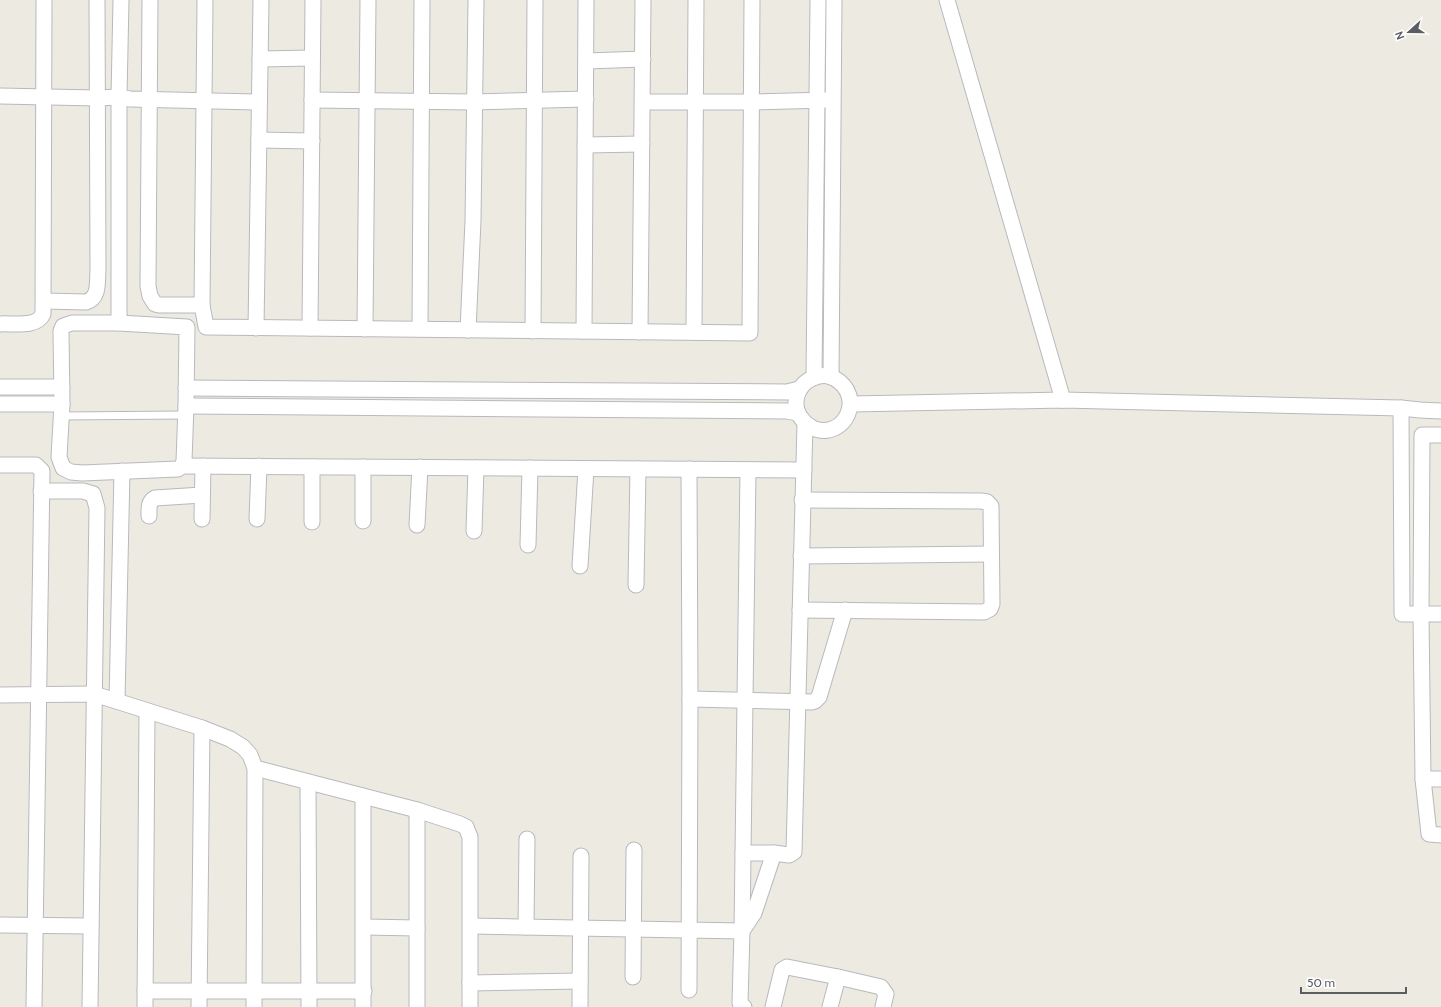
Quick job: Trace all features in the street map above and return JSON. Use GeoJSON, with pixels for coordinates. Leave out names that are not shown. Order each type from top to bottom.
{"type":"FeatureCollection","features":[{"type":"Feature","properties":{"kind":"street"},"geometry":{"type":"LineString","coordinates":[[0,324],[34,323],[44,314],[44,0]]}},
{"type":"Feature","properties":{"kind":"street"},"geometry":{"type":"LineString","coordinates":[[44,301],[86,302],[92,300],[95,296],[98,269],[97,0]]}},
{"type":"Feature","properties":{"kind":"street"},"geometry":{"type":"LineString","coordinates":[[119,323],[119,97],[121,0]]}},
{"type":"Feature","properties":{"kind":"street"},"geometry":{"type":"LineString","coordinates":[[150,0],[148,286],[150,296],[155,304],[202,305]]}},
{"type":"Feature","properties":{"kind":"street"},"geometry":{"type":"LineString","coordinates":[[205,0],[202,305],[206,327],[750,333],[752,0]]}},
{"type":"Feature","properties":{"kind":"street"},"geometry":{"type":"LineString","coordinates":[[256,328],[261,0]]}},
{"type":"Feature","properties":{"kind":"street"},"geometry":{"type":"LineString","coordinates":[[310,328],[313,0]]}},
{"type":"Feature","properties":{"kind":"street"},"geometry":{"type":"LineString","coordinates":[[365,329],[368,0]]}},
{"type":"Feature","properties":{"kind":"street"},"geometry":{"type":"LineString","coordinates":[[420,330],[422,0]]}},
{"type":"Feature","properties":{"kind":"street"},"geometry":{"type":"LineString","coordinates":[[468,330],[473,221],[476,0]]}},
{"type":"Feature","properties":{"kind":"street"},"geometry":{"type":"LineString","coordinates":[[533,331],[535,0]]}},
{"type":"Feature","properties":{"kind":"street"},"geometry":{"type":"LineString","coordinates":[[584,331],[586,0]]}},
{"type":"Feature","properties":{"kind":"street"},"geometry":{"type":"LineString","coordinates":[[640,332],[643,0]]}},
{"type":"Feature","properties":{"kind":"street"},"geometry":{"type":"LineString","coordinates":[[694,332],[696,0]]}},
{"type":"Feature","properties":{"kind":"street"},"geometry":{"type":"LineString","coordinates":[[818,0],[826,100],[831,377]]}},
{"type":"Feature","properties":{"kind":"street"},"geometry":{"type":"LineString","coordinates":[[814,377],[826,100],[834,0]]}},
{"type":"Feature","properties":{"kind":"street"},"geometry":{"type":"LineString","coordinates":[[947,0],[1063,400]]}},
{"type":"Feature","properties":{"kind":"street"},"geometry":{"type":"LineString","coordinates":[[260,59],[312,58]]}},
{"type":"Feature","properties":{"kind":"street"},"geometry":{"type":"LineString","coordinates":[[586,61],[643,59]]}},
{"type":"Feature","properties":{"kind":"street"},"geometry":{"type":"LineString","coordinates":[[0,96],[119,97],[259,102]]}},
{"type":"Feature","properties":{"kind":"street"},"geometry":{"type":"LineString","coordinates":[[312,100],[474,102],[586,99]]}},
{"type":"Feature","properties":{"kind":"street"},"geometry":{"type":"LineString","coordinates":[[643,102],[826,100]]}},
{"type":"Feature","properties":{"kind":"street"},"geometry":{"type":"LineString","coordinates":[[259,140],[312,141]]}},
{"type":"Feature","properties":{"kind":"street"},"geometry":{"type":"LineString","coordinates":[[585,145],[642,144]]}},
{"type":"Feature","properties":{"kind":"street"},"geometry":{"type":"LineString","coordinates":[[182,466],[184,461],[186,411],[187,327],[119,323],[72,324],[63,326],[60,331],[62,410],[59,457],[63,468],[71,472],[82,473],[178,469],[182,466],[804,470]]}},
{"type":"Feature","properties":{"kind":"street"},"geometry":{"type":"LineString","coordinates":[[186,411],[786,410],[801,418],[815,429],[828,430],[839,425],[847,416],[850,404],[848,392],[842,382],[822,375],[814,377],[799,389],[796,401],[801,418],[804,470],[802,500],[794,852],[789,855],[774,853],[743,853]]}},
{"type":"Feature","properties":{"kind":"street"},"geometry":{"type":"LineString","coordinates":[[0,387],[62,387]]}},
{"type":"Feature","properties":{"kind":"street"},"geometry":{"type":"LineString","coordinates":[[186,388],[779,392],[799,389]]}},
{"type":"Feature","properties":{"kind":"street"},"geometry":{"type":"LineString","coordinates":[[1420,410],[1441,399]]}},
{"type":"Feature","properties":{"kind":"street"},"geometry":{"type":"LineString","coordinates":[[850,404],[1063,400],[1400,408],[1441,411]]}},
{"type":"Feature","properties":{"kind":"street"},"geometry":{"type":"LineString","coordinates":[[0,404],[62,410]]}},
{"type":"Feature","properties":{"kind":"street"},"geometry":{"type":"LineString","coordinates":[[1400,408],[1402,614],[1441,614]]}},
{"type":"Feature","properties":{"kind":"street"},"geometry":{"type":"LineString","coordinates":[[1441,435],[1422,435],[1421,614],[1423,779],[1429,834],[1441,834]]}},
{"type":"Feature","properties":{"kind":"street"},"geometry":{"type":"LineString","coordinates":[[0,465],[38,465],[42,471],[34,1007]]}},
{"type":"Feature","properties":{"kind":"street"},"geometry":{"type":"LineString","coordinates":[[202,519],[203,466]]}},
{"type":"Feature","properties":{"kind":"street"},"geometry":{"type":"LineString","coordinates":[[257,519],[259,466]]}},
{"type":"Feature","properties":{"kind":"street"},"geometry":{"type":"LineString","coordinates":[[312,467],[312,522]]}},
{"type":"Feature","properties":{"kind":"street"},"geometry":{"type":"LineString","coordinates":[[363,467],[363,520]]}},
{"type":"Feature","properties":{"kind":"street"},"geometry":{"type":"LineString","coordinates":[[417,525],[420,467]]}},
{"type":"Feature","properties":{"kind":"street"},"geometry":{"type":"LineString","coordinates":[[474,531],[476,468]]}},
{"type":"Feature","properties":{"kind":"street"},"geometry":{"type":"LineString","coordinates":[[528,545],[530,468]]}},
{"type":"Feature","properties":{"kind":"street"},"geometry":{"type":"LineString","coordinates":[[580,566],[586,469]]}},
{"type":"Feature","properties":{"kind":"street"},"geometry":{"type":"LineString","coordinates":[[636,585],[638,469]]}},
{"type":"Feature","properties":{"kind":"street"},"geometry":{"type":"LineString","coordinates":[[689,469],[689,990]]}},
{"type":"Feature","properties":{"kind":"street"},"geometry":{"type":"LineString","coordinates":[[744,1007],[740,1003],[748,470]]}},
{"type":"Feature","properties":{"kind":"street"},"geometry":{"type":"LineString","coordinates":[[117,701],[122,471]]}},
{"type":"Feature","properties":{"kind":"street"},"geometry":{"type":"LineString","coordinates":[[42,491],[83,491],[93,494],[97,508],[90,1007]]}},
{"type":"Feature","properties":{"kind":"street"},"geometry":{"type":"LineString","coordinates":[[149,516],[150,503],[155,498],[202,495]]}},
{"type":"Feature","properties":{"kind":"street"},"geometry":{"type":"LineString","coordinates":[[800,610],[986,612],[990,609],[992,604],[991,506],[987,502],[802,500]]}},
{"type":"Feature","properties":{"kind":"street"},"geometry":{"type":"LineString","coordinates":[[801,556],[991,554]]}},
{"type":"Feature","properties":{"kind":"street"},"geometry":{"type":"LineString","coordinates":[[690,699],[798,702],[815,701],[819,697],[845,610]]}},
{"type":"Feature","properties":{"kind":"street"},"geometry":{"type":"LineString","coordinates":[[0,695],[94,694],[202,728],[230,739],[243,747],[250,755],[255,768],[254,1007]]}},
{"type":"Feature","properties":{"kind":"street"},"geometry":{"type":"LineString","coordinates":[[145,1007],[147,711]]}},
{"type":"Feature","properties":{"kind":"street"},"geometry":{"type":"LineString","coordinates":[[199,1007],[202,728]]}},
{"type":"Feature","properties":{"kind":"street"},"geometry":{"type":"LineString","coordinates":[[255,768],[417,810],[460,824],[468,830],[470,837],[470,1007]]}},
{"type":"Feature","properties":{"kind":"street"},"geometry":{"type":"LineString","coordinates":[[1423,779],[1441,779]]}},
{"type":"Feature","properties":{"kind":"street"},"geometry":{"type":"LineString","coordinates":[[308,782],[309,1007]]}},
{"type":"Feature","properties":{"kind":"street"},"geometry":{"type":"LineString","coordinates":[[363,796],[363,1007]]}},
{"type":"Feature","properties":{"kind":"street"},"geometry":{"type":"LineString","coordinates":[[417,810],[417,1007]]}},
{"type":"Feature","properties":{"kind":"street"},"geometry":{"type":"LineString","coordinates":[[526,927],[527,839]]}},
{"type":"Feature","properties":{"kind":"street"},"geometry":{"type":"LineString","coordinates":[[633,977],[634,850]]}},
{"type":"Feature","properties":{"kind":"street"},"geometry":{"type":"LineString","coordinates":[[742,931],[754,913],[774,853]]}},
{"type":"Feature","properties":{"kind":"street"},"geometry":{"type":"LineString","coordinates":[[580,1007],[581,856]]}},
{"type":"Feature","properties":{"kind":"street"},"geometry":{"type":"LineString","coordinates":[[0,925],[90,926]]}},
{"type":"Feature","properties":{"kind":"street"},"geometry":{"type":"LineString","coordinates":[[471,926],[742,931]]}},
{"type":"Feature","properties":{"kind":"street"},"geometry":{"type":"LineString","coordinates":[[364,927],[417,928]]}},
{"type":"Feature","properties":{"kind":"street"},"geometry":{"type":"LineString","coordinates":[[773,1007],[782,970],[785,968],[838,977],[883,988],[886,994],[883,1007]]}},
{"type":"Feature","properties":{"kind":"street"},"geometry":{"type":"LineString","coordinates":[[830,1007],[838,977]]}},
{"type":"Feature","properties":{"kind":"street"},"geometry":{"type":"LineString","coordinates":[[470,983],[580,981]]}},
{"type":"Feature","properties":{"kind":"street"},"geometry":{"type":"LineString","coordinates":[[145,991],[364,991]]}},
{"type":"Feature","properties":{"kind":"lane"},"geometry":{"type":"LineString","coordinates":[[62,410],[186,411]]}}]}
